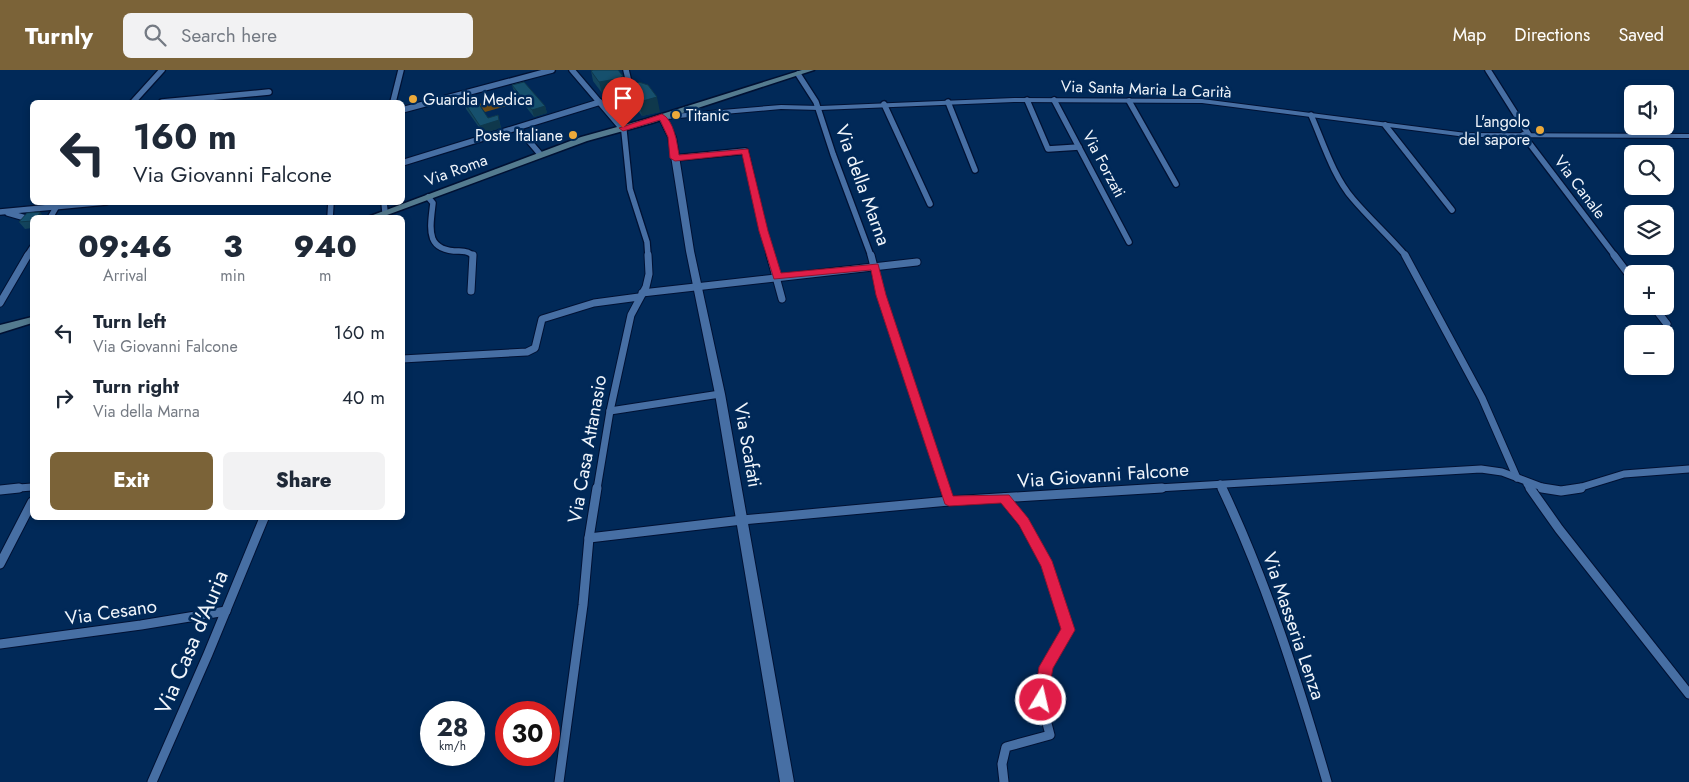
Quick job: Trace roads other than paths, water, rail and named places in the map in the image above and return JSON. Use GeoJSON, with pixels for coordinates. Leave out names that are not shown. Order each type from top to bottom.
{"type":"FeatureCollection","features":[{"type":"Feature","properties":{"kind":"main road","name":"Via Roma"},"geometry":{"type":"LineString","coordinates":[[405,204],[584,138],[662,117],[671,112],[810,70]]}},
{"type":"Feature","properties":{"kind":"main road","name":"Via Roma"},"geometry":{"type":"LineString","coordinates":[[378,213],[403,205]]}},
{"type":"Feature","properties":{"kind":"main road"},"geometry":{"type":"LineString","coordinates":[[0,329],[30,321]]}},
{"type":"Feature","properties":{"kind":"street"},"geometry":{"type":"LineString","coordinates":[[135,100],[162,70]]}},
{"type":"Feature","properties":{"kind":"street"},"geometry":{"type":"LineString","coordinates":[[394,100],[401,70]]}},
{"type":"Feature","properties":{"kind":"street"},"geometry":{"type":"LineString","coordinates":[[405,109],[552,70]]}},
{"type":"Feature","properties":{"kind":"street"},"geometry":{"type":"LineString","coordinates":[[572,70],[617,125],[623,128]]}},
{"type":"Feature","properties":{"kind":"street"},"geometry":{"type":"LineString","coordinates":[[626,70],[632,95]]}},
{"type":"Feature","properties":{"kind":"street","name":"Via Canale"},"geometry":{"type":"LineString","coordinates":[[1488,70],[1526,135],[1624,268]]}},
{"type":"Feature","properties":{"kind":"street","name":"Via della Marna"},"geometry":{"type":"LineString","coordinates":[[798,74],[810,88],[820,108],[828,140],[875,266],[881,295],[949,501]]}},
{"type":"Feature","properties":{"kind":"street"},"geometry":{"type":"LineString","coordinates":[[183,100],[269,92]]}},
{"type":"Feature","properties":{"kind":"street"},"geometry":{"type":"LineString","coordinates":[[1027,100],[1048,149],[1080,147]]}},
{"type":"Feature","properties":{"kind":"street","name":"Via Santa Maria La Carità"},"geometry":{"type":"LineString","coordinates":[[662,117],[676,118],[781,107],[820,108],[948,102],[1027,100],[1202,101],[1466,135],[1689,136]]}},
{"type":"Feature","properties":{"kind":"street","name":"Via Forzati"},"geometry":{"type":"LineString","coordinates":[[1054,100],[1129,242]]}},
{"type":"Feature","properties":{"kind":"street"},"geometry":{"type":"LineString","coordinates":[[1130,101],[1176,184]]}},
{"type":"Feature","properties":{"kind":"street"},"geometry":{"type":"LineString","coordinates":[[405,162],[600,102]]}},
{"type":"Feature","properties":{"kind":"street"},"geometry":{"type":"LineString","coordinates":[[948,102],[975,170]]}},
{"type":"Feature","properties":{"kind":"street"},"geometry":{"type":"LineString","coordinates":[[884,104],[930,204]]}},
{"type":"Feature","properties":{"kind":"street"},"geometry":{"type":"LineString","coordinates":[[1311,115],[1328,156],[1352,198],[1387,233],[1407,258],[1482,398],[1517,478]]}},
{"type":"Feature","properties":{"kind":"street","name":"Via Scafati"},"geometry":{"type":"LineString","coordinates":[[662,117],[672,137],[690,251],[720,394],[787,782]]}},
{"type":"Feature","properties":{"kind":"street"},"geometry":{"type":"LineString","coordinates":[[1385,125],[1452,210]]}},
{"type":"Feature","properties":{"kind":"street"},"geometry":{"type":"LineString","coordinates":[[518,128],[540,154]]}},
{"type":"Feature","properties":{"kind":"street","name":"Via Casa Attanasio"},"geometry":{"type":"LineString","coordinates":[[559,782],[582,614],[589,538],[610,411],[631,314],[649,274],[648,242],[630,189],[623,128]]}},
{"type":"Feature","properties":{"kind":"street"},"geometry":{"type":"LineString","coordinates":[[675,158],[745,151],[763,231],[778,277],[782,299]]}},
{"type":"Feature","properties":{"kind":"street"},"geometry":{"type":"LineString","coordinates":[[428,197],[433,203],[430,232],[432,241],[444,251],[464,251],[474,255],[471,291]]}},
{"type":"Feature","properties":{"kind":"street"},"geometry":{"type":"LineString","coordinates":[[2,212],[58,205]]}},
{"type":"Feature","properties":{"kind":"street"},"geometry":{"type":"LineString","coordinates":[[2,212],[29,219]]}},
{"type":"Feature","properties":{"kind":"street"},"geometry":{"type":"LineString","coordinates":[[0,303],[30,251]]}},
{"type":"Feature","properties":{"kind":"street"},"geometry":{"type":"LineString","coordinates":[[405,359],[527,352],[535,348],[542,319],[594,303],[698,286],[918,262]]}},
{"type":"Feature","properties":{"kind":"street"},"geometry":{"type":"LineString","coordinates":[[1660,315],[1667,324]]}},
{"type":"Feature","properties":{"kind":"street"},"geometry":{"type":"LineString","coordinates":[[610,411],[720,394]]}},
{"type":"Feature","properties":{"kind":"street","name":"Via Giovanni Falcone"},"geometry":{"type":"LineString","coordinates":[[589,538],[742,520],[949,501],[1220,484],[1481,469],[1506,472],[1527,484]]}},
{"type":"Feature","properties":{"kind":"street"},"geometry":{"type":"LineString","coordinates":[[1527,484],[1559,491],[1576,490],[1624,474],[1689,469]]}},
{"type":"Feature","properties":{"kind":"street","name":"Via Masseria Lenza"},"geometry":{"type":"LineString","coordinates":[[1220,484],[1246,540],[1295,673],[1327,782]]}},
{"type":"Feature","properties":{"kind":"street"},"geometry":{"type":"LineString","coordinates":[[1527,484],[1559,529],[1689,694]]}},
{"type":"Feature","properties":{"kind":"street"},"geometry":{"type":"LineString","coordinates":[[0,490],[30,487]]}},
{"type":"Feature","properties":{"kind":"street"},"geometry":{"type":"LineString","coordinates":[[1004,498],[1023,522],[1047,565],[1068,630],[1046,667],[1041,700],[1050,735],[1006,747],[1002,756],[1002,776],[1004,782]]}},
{"type":"Feature","properties":{"kind":"street"},"geometry":{"type":"LineString","coordinates":[[0,564],[30,506]]}},
{"type":"Feature","properties":{"kind":"street","name":"Via Casa d'Auria"},"geometry":{"type":"LineString","coordinates":[[152,782],[263,520]]}},
{"type":"Feature","properties":{"kind":"street","name":"Via Cesano"},"geometry":{"type":"LineString","coordinates":[[0,644],[141,625],[226,611]]}},
{"type":"Feature","properties":{"kind":"place","name":"Guardia Medica"},"geometry":{"type":"Point","coordinates":[413,99]}},
{"type":"Feature","properties":{"kind":"place","name":"Titanic"},"geometry":{"type":"Point","coordinates":[676,115]}},
{"type":"Feature","properties":{"kind":"place","name":"L'angolo del sapore"},"geometry":{"type":"Point","coordinates":[1540,130]}},
{"type":"Feature","properties":{"kind":"place","name":"Poste Italiane"},"geometry":{"type":"Point","coordinates":[573,135]}}]}
